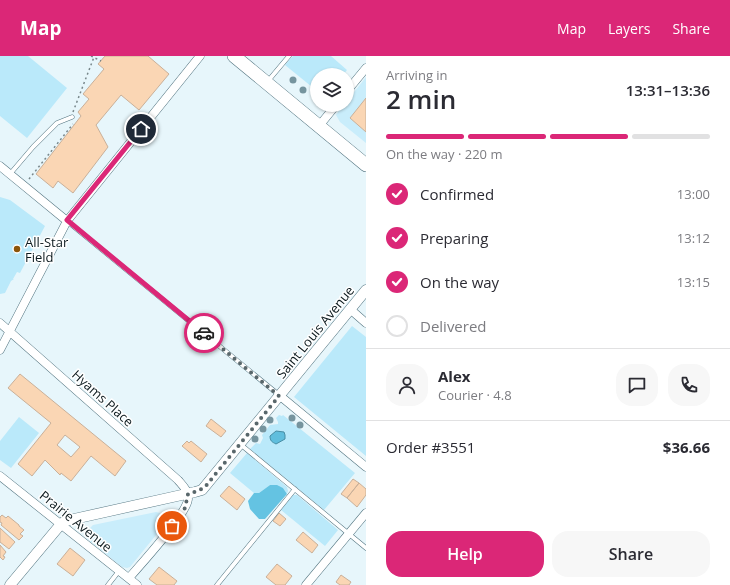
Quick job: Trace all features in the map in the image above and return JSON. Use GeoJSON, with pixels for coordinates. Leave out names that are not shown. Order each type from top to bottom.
{"type":"FeatureCollection","features":[{"type":"Feature","properties":{"kind":"main road"},"geometry":{"type":"LineString","coordinates":[[234,56],[366,165]]}},
{"type":"Feature","properties":{"kind":"street"},"geometry":{"type":"LineString","coordinates":[[0,350],[67,220],[200,56]]}},
{"type":"Feature","properties":{"kind":"street"},"geometry":{"type":"LineString","coordinates":[[354,83],[366,68]]}},
{"type":"Feature","properties":{"kind":"street"},"geometry":{"type":"LineString","coordinates":[[319,126],[330,112]]}},
{"type":"Feature","properties":{"kind":"street"},"geometry":{"type":"LineString","coordinates":[[0,166],[67,220]]}},
{"type":"Feature","properties":{"kind":"street","name":"Saint Louis Avenue"},"geometry":{"type":"LineString","coordinates":[[60,524],[70,519],[188,494],[205,487],[366,290]]}},
{"type":"Feature","properties":{"kind":"street"},"geometry":{"type":"LineString","coordinates":[[350,309],[366,323]]}},
{"type":"Feature","properties":{"kind":"street","name":"Hyams Place"},"geometry":{"type":"LineString","coordinates":[[0,323],[178,480],[188,494]]}},
{"type":"Feature","properties":{"kind":"street"},"geometry":{"type":"LineString","coordinates":[[279,396],[366,467]]}},
{"type":"Feature","properties":{"kind":"street","name":"Prairie Avenue"},"geometry":{"type":"LineString","coordinates":[[0,476],[137,585]]}},
{"type":"Feature","properties":{"kind":"street"},"geometry":{"type":"LineString","coordinates":[[129,578],[181,515],[185,508],[188,494]]}},
{"type":"Feature","properties":{"kind":"street"},"geometry":{"type":"LineString","coordinates":[[306,585],[366,513]]}},
{"type":"Feature","properties":{"kind":"street"},"geometry":{"type":"LineString","coordinates":[[10,585],[60,524]]}},
{"type":"Feature","properties":{"kind":"lane"},"geometry":{"type":"LineString","coordinates":[[267,83],[289,56]]}},
{"type":"Feature","properties":{"kind":"lane"},"geometry":{"type":"LineString","coordinates":[[10,174],[33,147],[57,123],[72,117]]}},
{"type":"Feature","properties":{"kind":"lane"},"geometry":{"type":"LineString","coordinates":[[67,220],[279,396]]}},
{"type":"Feature","properties":{"kind":"lane"},"geometry":{"type":"LineString","coordinates":[[240,444],[366,548]]}},
{"type":"Feature","properties":{"kind":"lane"},"geometry":{"type":"LineString","coordinates":[[217,585],[295,489]]}},
{"type":"Feature","properties":{"kind":"lane"},"geometry":{"type":"LineString","coordinates":[[108,585],[119,571]]}},
{"type":"Feature","properties":{"kind":"path"},"geometry":{"type":"LineString","coordinates":[[91,56],[101,61]]}},
{"type":"Feature","properties":{"kind":"path"},"geometry":{"type":"LineString","coordinates":[[29,179],[76,120],[72,117],[94,57]]}},
{"type":"Feature","properties":{"kind":"shaded area"},"geometry":{"type":"Polygon","coordinates":[[[0,56],[28,56],[67,88],[27,138],[0,116],[0,56]]]}},
{"type":"Feature","properties":{"kind":"shaded area"},"geometry":{"type":"Polygon","coordinates":[[[293,56],[331,56],[345,68],[310,68],[310,85],[285,65],[293,56]]]}},
{"type":"Feature","properties":{"kind":"shaded area"},"geometry":{"type":"Polygon","coordinates":[[[366,77],[366,143],[340,122],[336,115],[338,112],[354,112],[354,92],[366,77]]]}},
{"type":"Feature","properties":{"kind":"shaded area","name":"All-Star Field"},"geometry":{"type":"Polygon","coordinates":[[[0,197],[10,200],[45,226],[20,273],[17,272],[5,293],[0,294],[0,197]]]}},
{"type":"Feature","properties":{"kind":"shaded area"},"geometry":{"type":"Polygon","coordinates":[[[352,326],[366,337],[366,456],[294,397],[352,326]]]}},
{"type":"Feature","properties":{"kind":"shaded area"},"geometry":{"type":"Polygon","coordinates":[[[279,415],[283,415],[355,473],[324,510],[250,449],[256,443],[260,444],[263,438],[262,435],[270,425],[278,424],[276,418],[279,415]]]}},
{"type":"Feature","properties":{"kind":"shaded area"},"geometry":{"type":"Polygon","coordinates":[[[19,417],[39,433],[11,468],[0,460],[0,441],[19,417]]]}},
{"type":"Feature","properties":{"kind":"shaded area"},"geometry":{"type":"Polygon","coordinates":[[[276,431],[284,432],[285,439],[276,444],[270,439],[270,436],[276,431]]]}},
{"type":"Feature","properties":{"kind":"shaded area"},"geometry":{"type":"Polygon","coordinates":[[[247,453],[287,487],[287,494],[283,488],[270,485],[259,493],[254,493],[230,473],[247,453]]]}},
{"type":"Feature","properties":{"kind":"shaded area"},"geometry":{"type":"Polygon","coordinates":[[[270,485],[277,485],[283,488],[287,494],[265,519],[259,519],[250,509],[248,501],[254,493],[259,493],[270,485]]]}},
{"type":"Feature","properties":{"kind":"shaded area"},"geometry":{"type":"Polygon","coordinates":[[[293,495],[297,495],[338,530],[325,546],[281,510],[293,495]]]}},
{"type":"Feature","properties":{"kind":"shaded area"},"geometry":{"type":"Polygon","coordinates":[[[156,512],[160,513],[164,517],[165,524],[130,567],[122,567],[86,538],[86,532],[93,525],[156,512]]]}},
{"type":"Feature","properties":{"kind":"building"},"geometry":{"type":"Polygon","coordinates":[[[105,56],[148,56],[169,74],[139,110],[121,95],[96,125],[108,147],[73,193],[58,181],[53,188],[36,174],[81,116],[78,112],[89,99],[83,94],[104,69],[98,64],[105,56]]]}},
{"type":"Feature","properties":{"kind":"building"},"geometry":{"type":"Polygon","coordinates":[[[366,98],[366,132],[350,118],[366,98]]]}},
{"type":"Feature","properties":{"kind":"building"},"geometry":{"type":"Polygon","coordinates":[[[20,374],[126,461],[115,476],[91,456],[71,481],[61,473],[60,475],[45,460],[32,476],[18,464],[51,423],[8,388],[20,374]],[[65,435],[57,445],[71,457],[80,447],[65,435]]]}},
{"type":"Feature","properties":{"kind":"building"},"geometry":{"type":"Polygon","coordinates":[[[211,419],[226,431],[221,437],[206,426],[211,419]]]}},
{"type":"Feature","properties":{"kind":"building"},"geometry":{"type":"Polygon","coordinates":[[[187,441],[189,443],[191,441],[207,454],[201,462],[182,446],[187,441]]]}},
{"type":"Feature","properties":{"kind":"building"},"geometry":{"type":"Polygon","coordinates":[[[353,479],[359,483],[347,498],[341,494],[353,479]]]}},
{"type":"Feature","properties":{"kind":"building"},"geometry":{"type":"Polygon","coordinates":[[[359,483],[366,489],[366,495],[357,507],[347,498],[359,483]]]}},
{"type":"Feature","properties":{"kind":"building"},"geometry":{"type":"Polygon","coordinates":[[[229,486],[245,499],[237,510],[220,496],[229,486]]]}},
{"type":"Feature","properties":{"kind":"building"},"geometry":{"type":"Polygon","coordinates":[[[279,513],[286,519],[280,526],[273,521],[279,513]]]}},
{"type":"Feature","properties":{"kind":"building"},"geometry":{"type":"Polygon","coordinates":[[[2,515],[6,518],[8,516],[24,530],[20,534],[23,536],[19,540],[1,525],[2,523],[0,522],[0,517],[2,515]]]}},
{"type":"Feature","properties":{"kind":"building"},"geometry":{"type":"Polygon","coordinates":[[[0,528],[15,542],[9,549],[0,542],[0,528]]]}},
{"type":"Feature","properties":{"kind":"building"},"geometry":{"type":"Polygon","coordinates":[[[303,532],[318,545],[312,553],[296,540],[303,532]]]}},
{"type":"Feature","properties":{"kind":"building"},"geometry":{"type":"Polygon","coordinates":[[[0,545],[6,552],[3,556],[5,557],[3,560],[0,557],[0,545]]]}},
{"type":"Feature","properties":{"kind":"building"},"geometry":{"type":"Polygon","coordinates":[[[70,548],[85,560],[73,576],[57,564],[70,548]]]}},
{"type":"Feature","properties":{"kind":"building"},"geometry":{"type":"Polygon","coordinates":[[[277,564],[292,576],[285,585],[276,585],[266,577],[277,564]]]}},
{"type":"Feature","properties":{"kind":"building"},"geometry":{"type":"Polygon","coordinates":[[[159,567],[177,581],[174,585],[157,585],[149,579],[159,567]]]}},
{"type":"Feature","properties":{"kind":"building"},"geometry":{"type":"Polygon","coordinates":[[[341,575],[351,582],[349,585],[340,585],[336,582],[341,575]]]}},
{"type":"Feature","properties":{"kind":"way so far"},"geometry":{"type":"LineString","coordinates":[[172,526],[185,508],[188,494],[202,490],[205,487],[279,396],[204,333]]}},
{"type":"Feature","properties":{"kind":"place","name":"All-Star Field"},"geometry":{"type":"Point","coordinates":[17,249]}},
{"type":"Feature","properties":{"kind":"route"},"geometry":{"type":"LineString","coordinates":[[141,129],[67,220],[204,333]]}}]}
